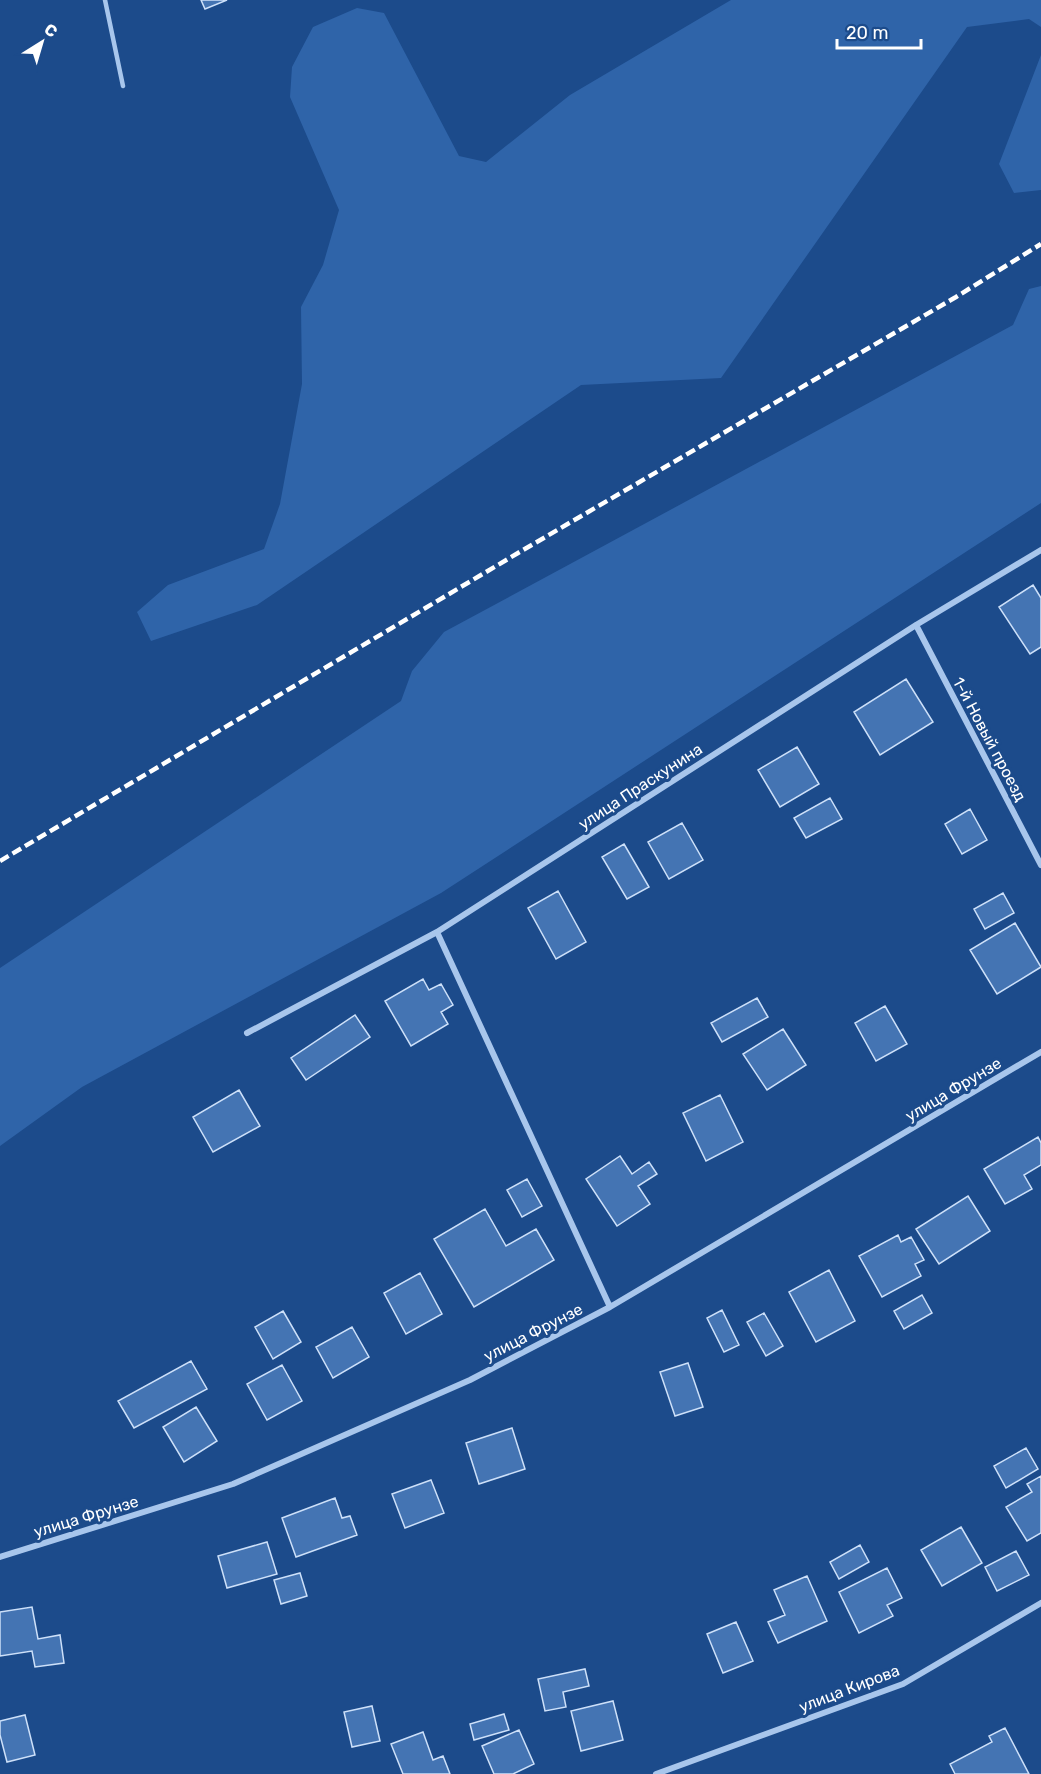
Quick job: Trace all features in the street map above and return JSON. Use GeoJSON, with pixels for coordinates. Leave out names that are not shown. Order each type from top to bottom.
{"type":"FeatureCollection","features":[{"type":"Feature","properties":{"kind":"street","name":"улица Праскунина"},"geometry":{"type":"LineString","coordinates":[[247,1033],[437,932],[916,625],[1041,550]]}},
{"type":"Feature","properties":{"kind":"street","name":"1-й Новый проезд"},"geometry":{"type":"LineString","coordinates":[[916,625],[1041,865]]}},
{"type":"Feature","properties":{"kind":"street"},"geometry":{"type":"LineString","coordinates":[[437,932],[610,1307]]}},
{"type":"Feature","properties":{"kind":"street","name":"улица Фрунзе"},"geometry":{"type":"LineString","coordinates":[[0,1557],[233,1484],[470,1380],[610,1307],[1041,1052]]}},
{"type":"Feature","properties":{"kind":"street","name":"улица Кирова"},"geometry":{"type":"LineString","coordinates":[[656,1774],[903,1684],[1041,1603]]}},
{"type":"Feature","properties":{"kind":"lane"},"geometry":{"type":"LineString","coordinates":[[105,0],[123,86]]}},
{"type":"Feature","properties":{"kind":"shaded area"},"geometry":{"type":"Polygon","coordinates":[[[731,0],[1041,0],[1041,27],[1029,19],[967,27],[721,378],[581,385],[257,605],[151,641],[137,612],[168,585],[264,549],[280,504],[302,384],[301,307],[323,265],[339,210],[290,97],[292,67],[313,27],[357,8],[384,13],[459,156],[486,162],[570,95],[731,0]]]}},
{"type":"Feature","properties":{"kind":"shaded area"},"geometry":{"type":"Polygon","coordinates":[[[1041,55],[1041,190],[1014,193],[999,164],[1041,55]]]}},
{"type":"Feature","properties":{"kind":"shaded area"},"geometry":{"type":"Polygon","coordinates":[[[1041,286],[1041,503],[441,893],[82,1087],[0,1146],[0,968],[401,701],[412,671],[444,632],[1013,325],[1029,289],[1041,286]]]}},
{"type":"Feature","properties":{"kind":"building"},"geometry":{"type":"Polygon","coordinates":[[[201,0],[227,0],[205,9],[201,0]]]}},
{"type":"Feature","properties":{"kind":"building"},"geometry":{"type":"Polygon","coordinates":[[[1033,585],[1041,598],[1041,647],[1030,654],[999,607],[1033,585]]]}},
{"type":"Feature","properties":{"kind":"building"},"geometry":{"type":"Polygon","coordinates":[[[906,679],[933,722],[880,755],[854,712],[906,679]]]}},
{"type":"Feature","properties":{"kind":"building"},"geometry":{"type":"Polygon","coordinates":[[[797,747],[819,784],[780,807],[758,770],[797,747]]]}},
{"type":"Feature","properties":{"kind":"building"},"geometry":{"type":"Polygon","coordinates":[[[830,798],[842,819],[806,838],[794,818],[830,798]]]}},
{"type":"Feature","properties":{"kind":"building"},"geometry":{"type":"Polygon","coordinates":[[[970,809],[987,840],[962,854],[945,824],[970,809]]]}},
{"type":"Feature","properties":{"kind":"building"},"geometry":{"type":"Polygon","coordinates":[[[682,823],[703,860],[669,879],[648,842],[682,823]]]}},
{"type":"Feature","properties":{"kind":"building"},"geometry":{"type":"Polygon","coordinates":[[[624,844],[649,887],[627,899],[602,857],[624,844]]]}},
{"type":"Feature","properties":{"kind":"building"},"geometry":{"type":"Polygon","coordinates":[[[558,891],[586,942],[556,959],[528,908],[558,891]]]}},
{"type":"Feature","properties":{"kind":"building"},"geometry":{"type":"Polygon","coordinates":[[[1003,893],[1014,913],[985,929],[974,909],[1003,893]]]}},
{"type":"Feature","properties":{"kind":"building"},"geometry":{"type":"Polygon","coordinates":[[[1015,923],[1041,967],[997,994],[970,950],[1015,923]]]}},
{"type":"Feature","properties":{"kind":"building"},"geometry":{"type":"Polygon","coordinates":[[[423,979],[429,990],[441,984],[453,1005],[441,1012],[448,1024],[411,1046],[385,1001],[423,979]]]}},
{"type":"Feature","properties":{"kind":"building"},"geometry":{"type":"Polygon","coordinates":[[[757,998],[768,1017],[722,1042],[711,1023],[757,998]]]}},
{"type":"Feature","properties":{"kind":"building"},"geometry":{"type":"Polygon","coordinates":[[[885,1006],[907,1044],[876,1061],[855,1023],[885,1006]]]}},
{"type":"Feature","properties":{"kind":"building"},"geometry":{"type":"Polygon","coordinates":[[[355,1015],[370,1037],[306,1080],[291,1058],[355,1015]]]}},
{"type":"Feature","properties":{"kind":"building"},"geometry":{"type":"Polygon","coordinates":[[[783,1029],[806,1065],[767,1090],[743,1054],[783,1029]]]}},
{"type":"Feature","properties":{"kind":"building"},"geometry":{"type":"Polygon","coordinates":[[[239,1090],[260,1126],[213,1152],[193,1117],[239,1090]]]}},
{"type":"Feature","properties":{"kind":"building"},"geometry":{"type":"Polygon","coordinates":[[[720,1095],[743,1142],[706,1161],[683,1113],[720,1095]]]}},
{"type":"Feature","properties":{"kind":"building"},"geometry":{"type":"Polygon","coordinates":[[[1038,1137],[1041,1143],[1041,1165],[1024,1175],[1032,1189],[1005,1204],[984,1169],[1038,1137]]]}},
{"type":"Feature","properties":{"kind":"building"},"geometry":{"type":"Polygon","coordinates":[[[620,1156],[632,1174],[649,1162],[657,1174],[638,1186],[650,1204],[617,1226],[586,1179],[620,1156]]]}},
{"type":"Feature","properties":{"kind":"building"},"geometry":{"type":"Polygon","coordinates":[[[527,1179],[542,1206],[522,1217],[507,1190],[527,1179]]]}},
{"type":"Feature","properties":{"kind":"building"},"geometry":{"type":"Polygon","coordinates":[[[968,1196],[990,1231],[939,1264],[916,1229],[968,1196]]]}},
{"type":"Feature","properties":{"kind":"building"},"geometry":{"type":"Polygon","coordinates":[[[485,1209],[506,1246],[536,1229],[554,1260],[474,1307],[434,1239],[485,1209]]]}},
{"type":"Feature","properties":{"kind":"building"},"geometry":{"type":"Polygon","coordinates":[[[898,1235],[901,1242],[911,1237],[924,1260],[915,1264],[921,1276],[882,1297],[859,1256],[898,1235]]]}},
{"type":"Feature","properties":{"kind":"building"},"geometry":{"type":"Polygon","coordinates":[[[829,1270],[855,1321],[816,1342],[789,1292],[829,1270]]]}},
{"type":"Feature","properties":{"kind":"building"},"geometry":{"type":"Polygon","coordinates":[[[420,1273],[442,1314],[406,1334],[384,1293],[420,1273]]]}},
{"type":"Feature","properties":{"kind":"building"},"geometry":{"type":"Polygon","coordinates":[[[922,1295],[932,1313],[904,1329],[894,1311],[922,1295]]]}},
{"type":"Feature","properties":{"kind":"building"},"geometry":{"type":"Polygon","coordinates":[[[722,1310],[739,1345],[724,1352],[707,1318],[722,1310]]]}},
{"type":"Feature","properties":{"kind":"building"},"geometry":{"type":"Polygon","coordinates":[[[283,1311],[301,1342],[273,1359],[255,1327],[283,1311]]]}},
{"type":"Feature","properties":{"kind":"building"},"geometry":{"type":"Polygon","coordinates":[[[764,1313],[783,1346],[766,1356],[747,1322],[764,1313]]]}},
{"type":"Feature","properties":{"kind":"building"},"geometry":{"type":"Polygon","coordinates":[[[352,1327],[369,1357],[333,1378],[316,1347],[352,1327]]]}},
{"type":"Feature","properties":{"kind":"building"},"geometry":{"type":"Polygon","coordinates":[[[191,1361],[207,1389],[134,1428],[118,1401],[191,1361]]]}},
{"type":"Feature","properties":{"kind":"building"},"geometry":{"type":"Polygon","coordinates":[[[688,1363],[703,1407],[675,1416],[660,1372],[688,1363]]]}},
{"type":"Feature","properties":{"kind":"building"},"geometry":{"type":"Polygon","coordinates":[[[282,1365],[302,1401],[267,1420],[247,1384],[282,1365]]]}},
{"type":"Feature","properties":{"kind":"building"},"geometry":{"type":"Polygon","coordinates":[[[196,1407],[217,1441],[184,1462],[163,1427],[196,1407]]]}},
{"type":"Feature","properties":{"kind":"building"},"geometry":{"type":"Polygon","coordinates":[[[512,1428],[525,1469],[479,1484],[466,1443],[512,1428]]]}},
{"type":"Feature","properties":{"kind":"building"},"geometry":{"type":"Polygon","coordinates":[[[1026,1448],[1038,1469],[1006,1488],[994,1466],[1026,1448]]]}},
{"type":"Feature","properties":{"kind":"building"},"geometry":{"type":"Polygon","coordinates":[[[1041,1476],[1041,1533],[1027,1541],[1006,1507],[1032,1492],[1027,1484],[1041,1476]]]}},
{"type":"Feature","properties":{"kind":"building"},"geometry":{"type":"Polygon","coordinates":[[[431,1480],[444,1513],[405,1528],[392,1494],[431,1480]]]}},
{"type":"Feature","properties":{"kind":"building"},"geometry":{"type":"Polygon","coordinates":[[[335,1498],[342,1518],[350,1516],[357,1535],[296,1557],[282,1518],[335,1498]]]}},
{"type":"Feature","properties":{"kind":"building"},"geometry":{"type":"Polygon","coordinates":[[[961,1527],[982,1563],[942,1586],[921,1550],[961,1527]]]}},
{"type":"Feature","properties":{"kind":"building"},"geometry":{"type":"Polygon","coordinates":[[[267,1542],[277,1574],[227,1588],[218,1556],[267,1542]]]}},
{"type":"Feature","properties":{"kind":"building"},"geometry":{"type":"Polygon","coordinates":[[[860,1545],[869,1562],[839,1579],[830,1562],[860,1545]]]}},
{"type":"Feature","properties":{"kind":"building"},"geometry":{"type":"Polygon","coordinates":[[[1016,1551],[1029,1575],[997,1591],[985,1567],[1016,1551]]]}},
{"type":"Feature","properties":{"kind":"building"},"geometry":{"type":"Polygon","coordinates":[[[887,1568],[902,1598],[887,1605],[893,1616],[859,1633],[839,1592],[887,1568]]]}},
{"type":"Feature","properties":{"kind":"building"},"geometry":{"type":"Polygon","coordinates":[[[300,1573],[307,1596],[281,1604],[274,1580],[300,1573]]]}},
{"type":"Feature","properties":{"kind":"building"},"geometry":{"type":"Polygon","coordinates":[[[807,1576],[827,1621],[778,1643],[768,1622],[785,1615],[774,1590],[807,1576]]]}},
{"type":"Feature","properties":{"kind":"building"},"geometry":{"type":"Polygon","coordinates":[[[32,1607],[38,1639],[60,1635],[64,1663],[35,1667],[32,1651],[0,1656],[0,1612],[32,1607]]]}},
{"type":"Feature","properties":{"kind":"building"},"geometry":{"type":"Polygon","coordinates":[[[736,1622],[753,1661],[723,1673],[707,1634],[736,1622]]]}},
{"type":"Feature","properties":{"kind":"building"},"geometry":{"type":"Polygon","coordinates":[[[585,1669],[589,1686],[563,1692],[566,1707],[545,1711],[538,1679],[585,1669]]]}},
{"type":"Feature","properties":{"kind":"building"},"geometry":{"type":"Polygon","coordinates":[[[613,1701],[623,1740],[581,1751],[571,1711],[613,1701]]]}},
{"type":"Feature","properties":{"kind":"building"},"geometry":{"type":"Polygon","coordinates":[[[372,1706],[380,1741],[352,1747],[344,1712],[372,1706]]]}},
{"type":"Feature","properties":{"kind":"building"},"geometry":{"type":"Polygon","coordinates":[[[504,1714],[509,1730],[474,1740],[470,1724],[504,1714]]]}},
{"type":"Feature","properties":{"kind":"building"},"geometry":{"type":"Polygon","coordinates":[[[25,1715],[35,1755],[7,1762],[0,1735],[0,1721],[25,1715]]]}},
{"type":"Feature","properties":{"kind":"building"},"geometry":{"type":"Polygon","coordinates":[[[1005,1728],[1029,1774],[955,1774],[950,1764],[992,1742],[989,1736],[1005,1728]]]}},
{"type":"Feature","properties":{"kind":"building"},"geometry":{"type":"Polygon","coordinates":[[[519,1730],[534,1764],[513,1774],[494,1774],[482,1746],[519,1730]]]}},
{"type":"Feature","properties":{"kind":"building"},"geometry":{"type":"Polygon","coordinates":[[[423,1732],[433,1760],[443,1756],[450,1774],[403,1774],[391,1744],[423,1732]]]}},
{"type":"Feature","properties":{"kind":"railway"},"geometry":{"type":"LineString","coordinates":[[0,861],[518,553],[956,297],[1041,244]]}}]}
